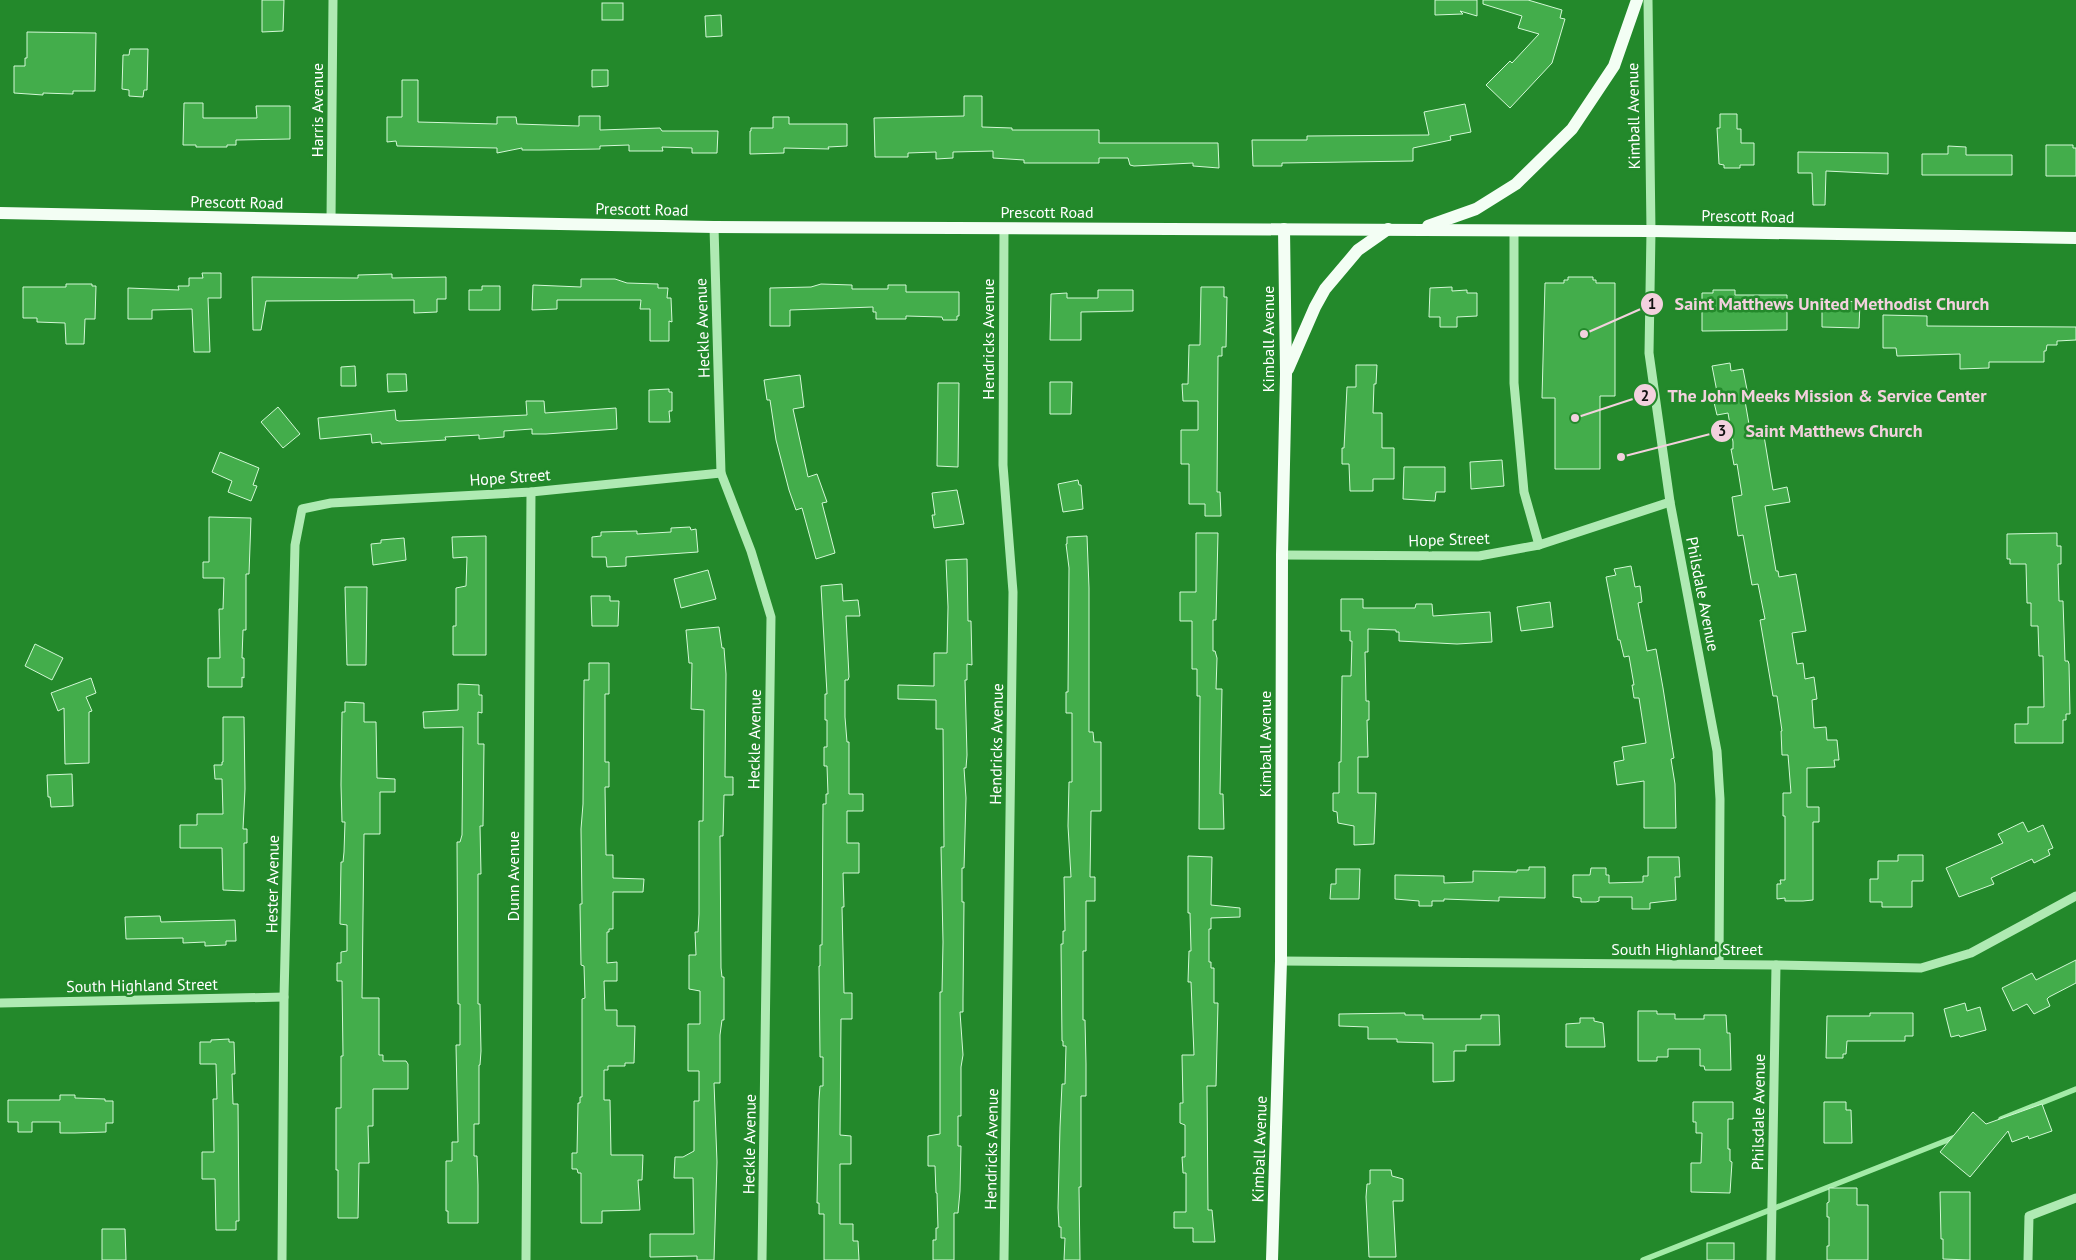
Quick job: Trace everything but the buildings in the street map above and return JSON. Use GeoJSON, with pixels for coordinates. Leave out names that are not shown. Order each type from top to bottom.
{"type":"FeatureCollection","features":[{"type":"Feature","properties":{"kind":"main road","name":"Kimball Avenue"},"geometry":{"type":"LineString","coordinates":[[1420,229],[1476,209],[1516,184],[1572,129],[1614,66],[1637,0]]}},
{"type":"Feature","properties":{"kind":"main road","name":"Prescott Road"},"geometry":{"type":"LineString","coordinates":[[0,213],[714,226],[1651,231],[2076,238]]}},
{"type":"Feature","properties":{"kind":"main road","name":"Kimball Avenue"},"geometry":{"type":"LineString","coordinates":[[1272,1260],[1281,962],[1282,555],[1286,374],[1284,228]]}},
{"type":"Feature","properties":{"kind":"main road"},"geometry":{"type":"LineString","coordinates":[[1286,374],[1315,307],[1325,289],[1358,250],[1388,229]]}},
{"type":"Feature","properties":{"kind":"street","name":"Harris Avenue"},"geometry":{"type":"LineString","coordinates":[[331,220],[333,0]]}},
{"type":"Feature","properties":{"kind":"street","name":"Kimball Avenue"},"geometry":{"type":"LineString","coordinates":[[1648,0],[1651,231]]}},
{"type":"Feature","properties":{"kind":"street","name":"Heckle Avenue"},"geometry":{"type":"LineString","coordinates":[[714,226],[721,472],[751,551],[771,617],[762,1260]]}},
{"type":"Feature","properties":{"kind":"street","name":"Hendricks Avenue"},"geometry":{"type":"LineString","coordinates":[[1004,228],[1003,465],[1013,592],[1004,1260]]}},
{"type":"Feature","properties":{"kind":"street"},"geometry":{"type":"LineString","coordinates":[[1514,230],[1514,383],[1524,492],[1539,545]]}},
{"type":"Feature","properties":{"kind":"street","name":"Philsdale Avenue"},"geometry":{"type":"LineString","coordinates":[[1651,231],[1649,353],[1670,502],[1717,752],[1720,799],[1719,964]]}},
{"type":"Feature","properties":{"kind":"street","name":"Hope Street"},"geometry":{"type":"LineString","coordinates":[[302,509],[331,503],[531,492],[721,472]]}},
{"type":"Feature","properties":{"kind":"street","name":"Dunn Avenue"},"geometry":{"type":"LineString","coordinates":[[526,1260],[531,492]]}},
{"type":"Feature","properties":{"kind":"street","name":"Hope Street"},"geometry":{"type":"LineString","coordinates":[[1282,555],[1479,556],[1539,545],[1670,502]]}},
{"type":"Feature","properties":{"kind":"street","name":"Hester Avenue"},"geometry":{"type":"LineString","coordinates":[[282,1260],[284,997],[295,545],[302,509]]}},
{"type":"Feature","properties":{"kind":"street","name":"South Highland Street"},"geometry":{"type":"LineString","coordinates":[[1281,962],[1719,964],[1921,968],[1971,953],[2076,896]]}},
{"type":"Feature","properties":{"kind":"street","name":"Philsdale Avenue"},"geometry":{"type":"LineString","coordinates":[[1771,1260],[1776,965]]}},
{"type":"Feature","properties":{"kind":"street","name":"South Highland Street"},"geometry":{"type":"LineString","coordinates":[[0,1003],[284,997]]}},
{"type":"Feature","properties":{"kind":"street"},"geometry":{"type":"LineString","coordinates":[[2028,1260],[2029,1216],[2076,1198]]}},
{"type":"Feature","properties":{"kind":"waterway"},"geometry":{"type":"LineString","coordinates":[[2001,1119],[2076,1089]]}},
{"type":"Feature","properties":{"kind":"waterway"},"geometry":{"type":"LineString","coordinates":[[1643,1260],[1958,1136]]}},
{"type":"Feature","properties":{"kind":"place","name":"Saint Matthews United Methodist Church"},"geometry":{"type":"Point","coordinates":[1584,334]}},
{"type":"Feature","properties":{"kind":"place","name":"The John Meeks Mission & Service Center"},"geometry":{"type":"Point","coordinates":[1575,418]}},
{"type":"Feature","properties":{"kind":"place","name":"Saint Matthews Church"},"geometry":{"type":"Point","coordinates":[1621,457]}}]}
